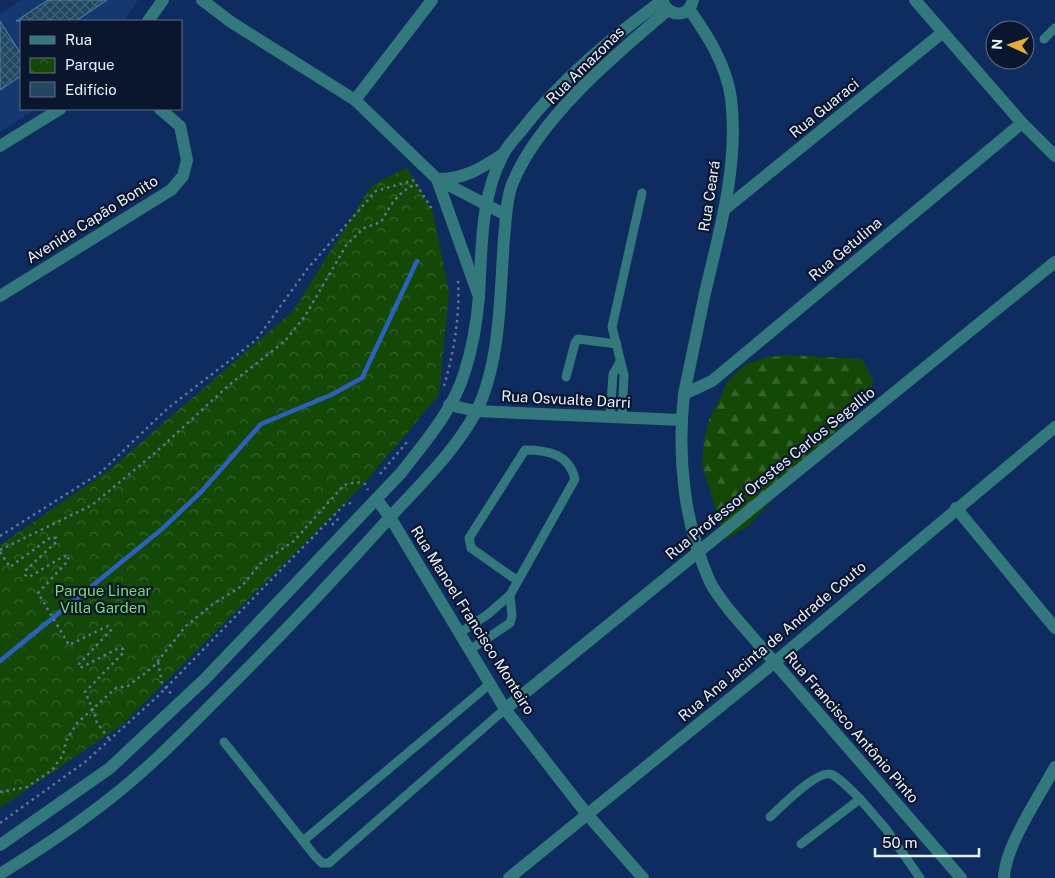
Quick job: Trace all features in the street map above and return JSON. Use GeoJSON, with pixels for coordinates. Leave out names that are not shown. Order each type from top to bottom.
{"type":"FeatureCollection","features":[{"type":"Feature","properties":{"kind":"street"},"geometry":{"type":"LineString","coordinates":[[149,20],[163,0]]}},
{"type":"Feature","properties":{"kind":"street"},"geometry":{"type":"LineString","coordinates":[[202,0],[231,22],[355,100],[437,179],[506,216]]}},
{"type":"Feature","properties":{"kind":"street"},"geometry":{"type":"LineString","coordinates":[[915,0],[1022,123],[1055,156]]}},
{"type":"Feature","properties":{"kind":"street"},"geometry":{"type":"LineString","coordinates":[[355,100],[429,1]]}},
{"type":"Feature","properties":{"kind":"street"},"geometry":{"type":"LineString","coordinates":[[665,4],[678,14],[691,4]]}},
{"type":"Feature","properties":{"kind":"street","name":"Rua Amazonas"},"geometry":{"type":"LineString","coordinates":[[503,154],[544,102],[642,15],[665,4]]}},
{"type":"Feature","properties":{"kind":"street","name":"Rua Amazonas"},"geometry":{"type":"LineString","coordinates":[[0,874],[44,846],[113,796],[178,737],[250,667],[457,442],[476,410],[487,381],[493,351],[506,216],[512,183],[548,124],[665,4]]}},
{"type":"Feature","properties":{"kind":"street","name":"Rua Ceará"},"geometry":{"type":"LineString","coordinates":[[684,394],[726,208],[732,133],[730,97],[722,66],[711,40],[691,4]]}},
{"type":"Feature","properties":{"kind":"street","name":"Rua Guaraci"},"geometry":{"type":"LineString","coordinates":[[726,208],[942,32]]}},
{"type":"Feature","properties":{"kind":"street"},"geometry":{"type":"LineString","coordinates":[[0,146],[58,110]]}},
{"type":"Feature","properties":{"kind":"street","name":"Avenida Capão Bonito"},"geometry":{"type":"LineString","coordinates":[[0,296],[171,190],[183,176],[187,160],[180,126],[161,110]]}},
{"type":"Feature","properties":{"kind":"street","name":"Rua Getulina"},"geometry":{"type":"LineString","coordinates":[[684,394],[712,380],[1022,123]]}},
{"type":"Feature","properties":{"kind":"street"},"geometry":{"type":"LineString","coordinates":[[437,179],[449,180],[474,173],[503,154]]}},
{"type":"Feature","properties":{"kind":"street"},"geometry":{"type":"LineString","coordinates":[[0,845],[110,768],[180,704],[339,538],[372,497],[427,440],[449,405],[464,375],[479,297],[481,241],[487,205],[503,154]]}},
{"type":"Feature","properties":{"kind":"street"},"geometry":{"type":"LineString","coordinates":[[437,179],[479,297]]}},
{"type":"Feature","properties":{"kind":"street","name":"Rua Professor Orestes Carlos Segallio"},"geometry":{"type":"LineString","coordinates":[[505,709],[1055,262]]}},
{"type":"Feature","properties":{"kind":"street","name":"Rua Francisco Antônio Pinto"},"geometry":{"type":"LineString","coordinates":[[684,394],[681,420],[683,471],[689,518],[698,551],[711,584],[730,611],[961,878]]}},
{"type":"Feature","properties":{"kind":"street","name":"Rua Osvualte Darri"},"geometry":{"type":"LineString","coordinates":[[449,405],[476,410],[681,420]]}},
{"type":"Feature","properties":{"kind":"street","name":"Rua Ana Jacinta de Andrade Couto"},"geometry":{"type":"LineString","coordinates":[[509,878],[586,813],[774,662],[1055,427]]}},
{"type":"Feature","properties":{"kind":"street","name":"Rua Manoel Francisco Monteiro"},"geometry":{"type":"LineString","coordinates":[[372,497],[390,517],[461,632],[505,709],[586,813],[643,878]]}},
{"type":"Feature","properties":{"kind":"street"},"geometry":{"type":"LineString","coordinates":[[956,508],[1055,628]]}},
{"type":"Feature","properties":{"kind":"street"},"geometry":{"type":"LineString","coordinates":[[1004,878],[1004,868],[1010,851],[1055,768]]}},
{"type":"Feature","properties":{"kind":"lane"},"geometry":{"type":"LineString","coordinates":[[1044,39],[1055,28]]}},
{"type":"Feature","properties":{"kind":"lane"},"geometry":{"type":"LineString","coordinates":[[616,418],[613,374],[620,362],[612,327],[613,317],[642,193]]}},
{"type":"Feature","properties":{"kind":"lane"},"geometry":{"type":"LineString","coordinates":[[566,377],[575,342],[578,339],[617,344]]}},
{"type":"Feature","properties":{"kind":"lane"},"geometry":{"type":"LineString","coordinates":[[461,632],[487,615],[510,595],[518,581],[575,479],[572,468],[565,459],[543,452],[525,450],[470,538],[470,548],[518,581]]}},
{"type":"Feature","properties":{"kind":"lane"},"geometry":{"type":"LineString","coordinates":[[471,649],[510,623],[512,616],[510,595]]}},
{"type":"Feature","properties":{"kind":"lane"},"geometry":{"type":"LineString","coordinates":[[302,841],[490,682]]}},
{"type":"Feature","properties":{"kind":"lane"},"geometry":{"type":"LineString","coordinates":[[224,742],[302,841],[322,863],[329,862],[505,709]]}},
{"type":"Feature","properties":{"kind":"lane"},"geometry":{"type":"LineString","coordinates":[[770,817],[816,777],[827,773],[833,775],[860,799],[886,829],[920,878]]}},
{"type":"Feature","properties":{"kind":"lane"},"geometry":{"type":"LineString","coordinates":[[800,844],[860,799]]}},
{"type":"Feature","properties":{"kind":"path"},"geometry":{"type":"LineString","coordinates":[[0,536],[100,473],[167,409],[256,340],[308,268],[376,191],[418,178],[423,185]]}},
{"type":"Feature","properties":{"kind":"path"},"geometry":{"type":"LineString","coordinates":[[110,740],[97,723],[93,709],[86,696],[86,688],[124,654],[123,649],[119,648],[81,668],[79,664],[111,630],[110,628],[108,626],[70,646],[40,596],[39,591],[67,562],[69,556],[64,556],[29,577],[24,575],[24,572],[55,543],[56,538],[52,537],[10,567],[0,551],[92,505],[156,452],[229,385],[285,341],[305,316],[348,244],[364,228],[381,222],[392,201],[407,188],[416,184],[437,216]]}},
{"type":"Feature","properties":{"kind":"path"},"geometry":{"type":"LineString","coordinates":[[442,391],[452,359],[456,332],[459,306],[458,272]]}},
{"type":"Feature","properties":{"kind":"path"},"geometry":{"type":"LineString","coordinates":[[368,489],[412,436]]}},
{"type":"Feature","properties":{"kind":"path"},"geometry":{"type":"LineString","coordinates":[[0,792],[27,787],[52,770],[63,755],[70,732],[93,709],[116,688],[128,686],[158,661],[186,626],[213,604],[242,586],[260,564],[294,541],[344,486],[353,481],[365,484],[372,497]]}},
{"type":"Feature","properties":{"kind":"path"},"geometry":{"type":"LineString","coordinates":[[0,823],[85,762],[110,740],[166,688],[344,505],[358,502],[350,508]]}},
{"type":"Feature","properties":{"kind":"path"},"geometry":{"type":"LineString","coordinates":[[339,538],[330,530],[333,522],[344,513]]}},
{"type":"Feature","properties":{"kind":"path"},"geometry":{"type":"LineString","coordinates":[[158,661],[162,683],[180,704]]}},
{"type":"Feature","properties":{"kind":"shaded area"},"geometry":{"type":"Polygon","coordinates":[[[21,0],[138,0],[125,20],[20,20],[20,110],[34,110],[0,132],[0,14],[21,0]]]}},
{"type":"Feature","properties":{"kind":"green space","name":"Parque Linear Villa Garden"},"geometry":{"type":"Polygon","coordinates":[[[407,167],[433,212],[449,292],[439,395],[363,485],[122,725],[0,808],[0,545],[109,470],[293,311],[371,186],[407,167]]]}},
{"type":"Feature","properties":{"kind":"green space"},"geometry":{"type":"Polygon","coordinates":[[[788,355],[862,359],[874,381],[864,401],[748,526],[725,540],[702,465],[704,440],[709,420],[729,379],[746,364],[767,357],[788,355]]]}},
{"type":"Feature","properties":{"kind":"building"},"geometry":{"type":"Polygon","coordinates":[[[48,0],[107,0],[77,20],[16,21],[48,0]]]}},
{"type":"Feature","properties":{"kind":"building"},"geometry":{"type":"Polygon","coordinates":[[[0,21],[20,52],[20,77],[0,90],[0,21]]]}},
{"type":"Feature","properties":{"kind":"waterway"},"geometry":{"type":"LineString","coordinates":[[0,661],[162,529],[201,492],[261,424],[331,395],[362,378],[417,261]]}}]}
